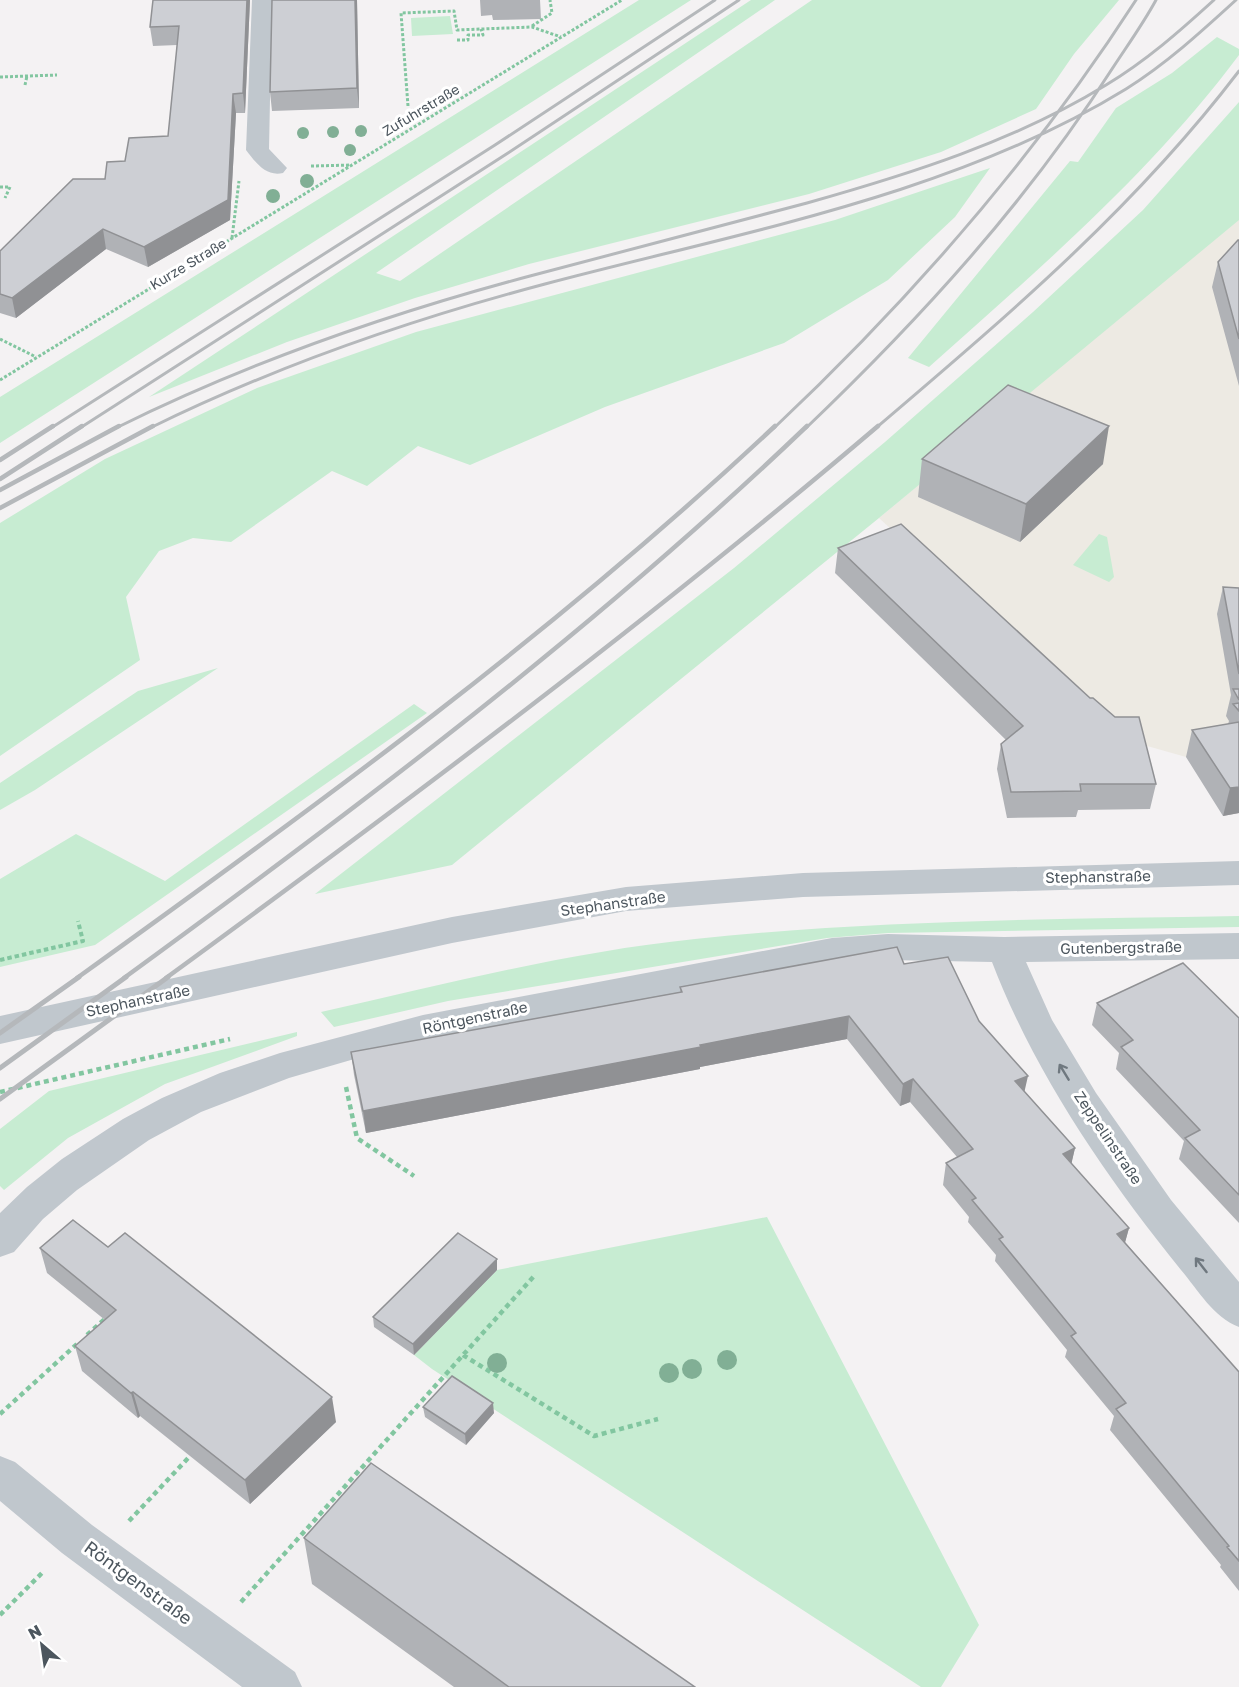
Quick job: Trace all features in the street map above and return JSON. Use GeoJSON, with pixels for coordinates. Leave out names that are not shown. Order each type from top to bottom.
{"type":"FeatureCollection","features":[{"type":"Feature","properties":{"kind":"street"},"geometry":{"type":"LineString","coordinates":[[262,0],[258,150],[274,168]]}},
{"type":"Feature","properties":{"kind":"street","name":"Stephanstraße"},"geometry":{"type":"LineString","coordinates":[[0,1030],[452,930],[626,899],[803,885],[1239,873]]}},
{"type":"Feature","properties":{"kind":"street","name":"Gutenbergstraße"},"geometry":{"type":"LineString","coordinates":[[1004,950],[1239,946]]}},
{"type":"Feature","properties":{"kind":"street","name":"Röntgenstraße"},"geometry":{"type":"LineString","coordinates":[[0,1241],[8,1229],[62,1179],[126,1135],[187,1102],[338,1050],[451,1021],[832,951],[888,947],[1004,950]]}},
{"type":"Feature","properties":{"kind":"street","name":"Zeppelinstraße"},"geometry":{"type":"LineString","coordinates":[[1004,950],[1038,1028],[1078,1094],[1157,1209],[1211,1279],[1239,1310]]}},
{"type":"Feature","properties":{"kind":"street","name":"Röntgenstraße"},"geometry":{"type":"LineString","coordinates":[[0,1475],[87,1546],[279,1687]]}},
{"type":"Feature","properties":{"kind":"path"},"geometry":{"type":"LineString","coordinates":[[532,27],[552,13],[550,0]]}},
{"type":"Feature","properties":{"kind":"path","name":"Zufuhrstraße"},"geometry":{"type":"LineString","coordinates":[[232,238],[622,0]]}},
{"type":"Feature","properties":{"kind":"path"},"geometry":{"type":"LineString","coordinates":[[408,106],[400,14],[454,11],[457,30],[532,27],[561,37]]}},
{"type":"Feature","properties":{"kind":"path"},"geometry":{"type":"LineString","coordinates":[[457,40],[468,40],[468,35],[483,35],[482,29]]}},
{"type":"Feature","properties":{"kind":"path"},"geometry":{"type":"LineString","coordinates":[[0,77],[57,75]]}},
{"type":"Feature","properties":{"kind":"path"},"geometry":{"type":"LineString","coordinates":[[25,85],[27,76]]}},
{"type":"Feature","properties":{"kind":"path","name":"Kurze Straße"},"geometry":{"type":"LineString","coordinates":[[0,380],[232,238],[240,178],[274,168]]}},
{"type":"Feature","properties":{"kind":"path"},"geometry":{"type":"LineString","coordinates":[[0,187],[10,187],[5,198]]}},
{"type":"Feature","properties":{"kind":"path"},"geometry":{"type":"LineString","coordinates":[[0,339],[37,357]]}},
{"type":"Feature","properties":{"kind":"path"},"geometry":{"type":"LineString","coordinates":[[0,960],[83,942],[78,921]]}},
{"type":"Feature","properties":{"kind":"path"},"geometry":{"type":"LineString","coordinates":[[0,1092],[239,1037]]}},
{"type":"Feature","properties":{"kind":"path"},"geometry":{"type":"LineString","coordinates":[[338,1050],[357,1138],[414,1176]]}},
{"type":"Feature","properties":{"kind":"path"},"geometry":{"type":"LineString","coordinates":[[210,1636],[536,1275]]}},
{"type":"Feature","properties":{"kind":"path"},"geometry":{"type":"LineString","coordinates":[[0,1414],[110,1315]]}},
{"type":"Feature","properties":{"kind":"path"},"geometry":{"type":"LineString","coordinates":[[463,1355],[594,1436],[658,1419]]}},
{"type":"Feature","properties":{"kind":"path"},"geometry":{"type":"LineString","coordinates":[[0,1615],[87,1546],[191,1455]]}},
{"type":"Feature","properties":{"kind":"shaded area"},"geometry":{"type":"Polygon","coordinates":[[[1239,217],[1239,748],[1186,757],[1133,742],[1088,712],[879,518],[1239,217]]]}},
{"type":"Feature","properties":{"kind":"green space"},"geometry":{"type":"Polygon","coordinates":[[[639,0],[691,0],[0,443],[0,397],[639,0]]]}},
{"type":"Feature","properties":{"kind":"green space"},"geometry":{"type":"Polygon","coordinates":[[[751,0],[775,0],[376,273],[400,281],[812,0],[1119,0],[1074,54],[1036,109],[941,152],[809,194],[529,264],[415,298],[287,342],[149,397],[751,0]]]}},
{"type":"Feature","properties":{"kind":"green space"},"geometry":{"type":"Polygon","coordinates":[[[450,16],[453,34],[412,36],[411,18],[450,16]]]}},
{"type":"Feature","properties":{"kind":"green space"},"geometry":{"type":"Polygon","coordinates":[[[1217,37],[1239,49],[1239,55],[1205,99],[1131,180],[1052,257],[929,367],[908,358],[1070,161],[1078,162],[1116,108],[1172,73],[1217,37]]]}},
{"type":"Feature","properties":{"kind":"green space"},"geometry":{"type":"Polygon","coordinates":[[[1239,102],[1239,220],[879,518],[452,865],[315,894],[734,568],[885,442],[1033,312],[1143,210],[1239,102]]]}},
{"type":"Feature","properties":{"kind":"green space"},"geometry":{"type":"Polygon","coordinates":[[[990,168],[955,217],[888,280],[784,343],[605,407],[470,465],[418,446],[367,486],[332,471],[231,542],[193,538],[159,551],[126,597],[140,660],[0,756],[0,523],[105,459],[257,388],[416,332],[835,220],[990,168]]]}},
{"type":"Feature","properties":{"kind":"green space"},"geometry":{"type":"Polygon","coordinates":[[[1099,534],[1107,537],[1114,577],[1109,582],[1073,565],[1099,534]]]}},
{"type":"Feature","properties":{"kind":"green space"},"geometry":{"type":"Polygon","coordinates":[[[218,668],[35,790],[0,810],[0,783],[138,691],[218,668]]]}},
{"type":"Feature","properties":{"kind":"green space"},"geometry":{"type":"Polygon","coordinates":[[[414,704],[427,713],[95,945],[0,967],[0,879],[76,834],[165,881],[414,704]]]}},
{"type":"Feature","properties":{"kind":"green space"},"geometry":{"type":"Polygon","coordinates":[[[1239,916],[1239,927],[888,933],[827,938],[448,1001],[334,1027],[321,1012],[554,960],[695,939],[899,924],[1239,916]]]}},
{"type":"Feature","properties":{"kind":"green space"},"geometry":{"type":"Polygon","coordinates":[[[297,1032],[297,1036],[165,1084],[68,1138],[4,1190],[0,1186],[0,1129],[49,1091],[297,1032]]]}},
{"type":"Feature","properties":{"kind":"green space"},"geometry":{"type":"Polygon","coordinates":[[[767,1217],[979,1625],[941,1687],[921,1687],[432,1369],[414,1355],[497,1270],[767,1217]]]}},
{"type":"Feature","properties":{"kind":"building"},"geometry":{"type":"Polygon","coordinates":[[[153,0],[247,0],[243,93],[233,94],[228,200],[144,247],[103,229],[12,298],[0,294],[0,251],[73,179],[105,179],[107,162],[125,161],[129,138],[168,136],[179,26],[150,27],[153,0]]]}},
{"type":"Feature","properties":{"kind":"building"},"geometry":{"type":"Polygon","coordinates":[[[272,0],[355,0],[357,88],[270,92],[272,0]]]}},
{"type":"Feature","properties":{"kind":"building"},"geometry":{"type":"Polygon","coordinates":[[[1239,240],[1239,339],[1218,262],[1239,240]]]}},
{"type":"Feature","properties":{"kind":"building"},"geometry":{"type":"Polygon","coordinates":[[[1008,385],[1109,426],[1026,504],[922,459],[1008,385]]]}},
{"type":"Feature","properties":{"kind":"building"},"geometry":{"type":"Polygon","coordinates":[[[901,524],[1090,698],[1093,698],[1115,717],[1139,717],[1156,784],[1080,784],[1081,791],[1011,792],[1001,744],[1023,726],[838,548],[901,524]]]}},
{"type":"Feature","properties":{"kind":"building"},"geometry":{"type":"Polygon","coordinates":[[[1223,587],[1239,588],[1239,674],[1223,587]]]}},
{"type":"Feature","properties":{"kind":"building"},"geometry":{"type":"Polygon","coordinates":[[[1233,689],[1239,689],[1239,700],[1233,689]]]}},
{"type":"Feature","properties":{"kind":"building"},"geometry":{"type":"Polygon","coordinates":[[[1239,703],[1239,711],[1233,704],[1239,703]]]}},
{"type":"Feature","properties":{"kind":"building"},"geometry":{"type":"Polygon","coordinates":[[[1239,722],[1239,787],[1230,788],[1192,730],[1239,722]]]}},
{"type":"Feature","properties":{"kind":"building"},"geometry":{"type":"Polygon","coordinates":[[[897,947],[904,964],[948,957],[979,1021],[1028,1076],[1015,1081],[1075,1148],[1063,1154],[1129,1228],[1117,1234],[1239,1372],[1239,1561],[1116,1409],[1126,1403],[1071,1336],[1076,1333],[999,1239],[1003,1237],[972,1200],[976,1198],[946,1163],[973,1149],[913,1079],[903,1084],[849,1016],[700,1045],[701,1047],[363,1111],[351,1052],[682,992],[680,987],[897,947]]]}},
{"type":"Feature","properties":{"kind":"building"},"geometry":{"type":"Polygon","coordinates":[[[1183,963],[1239,1018],[1239,1195],[1185,1138],[1200,1130],[1121,1047],[1133,1040],[1097,1003],[1183,963]]]}},
{"type":"Feature","properties":{"kind":"building"},"geometry":{"type":"Polygon","coordinates":[[[73,1220],[108,1247],[125,1233],[332,1397],[245,1480],[133,1392],[131,1393],[75,1346],[116,1310],[40,1248],[73,1220]]]}},
{"type":"Feature","properties":{"kind":"building"},"geometry":{"type":"Polygon","coordinates":[[[458,1233],[497,1259],[413,1344],[373,1317],[458,1233]]]}},
{"type":"Feature","properties":{"kind":"building"},"geometry":{"type":"Polygon","coordinates":[[[452,1376],[493,1403],[465,1434],[423,1407],[452,1376]]]}},
{"type":"Feature","properties":{"kind":"building"},"geometry":{"type":"Polygon","coordinates":[[[371,1463],[695,1687],[509,1687],[304,1538],[371,1463]]]}},
{"type":"Feature","properties":{"kind":"railway"},"geometry":{"type":"LineString","coordinates":[[51,428],[495,145],[715,0]]}},
{"type":"Feature","properties":{"kind":"railway"},"geometry":{"type":"LineString","coordinates":[[80,428],[508,153],[739,0]]}},
{"type":"Feature","properties":{"kind":"railway"},"geometry":{"type":"LineString","coordinates":[[1059,111],[1136,0]]}},
{"type":"Feature","properties":{"kind":"railway"},"geometry":{"type":"LineString","coordinates":[[1098,89],[1156,0]]}},
{"type":"Feature","properties":{"kind":"railway"},"geometry":{"type":"LineString","coordinates":[[1098,89],[1149,56],[1214,0]]}},
{"type":"Feature","properties":{"kind":"railway"},"geometry":{"type":"LineString","coordinates":[[1082,114],[1141,79],[1196,36],[1236,0]]}},
{"type":"Feature","properties":{"kind":"railway"},"geometry":{"type":"LineString","coordinates":[[876,428],[1021,302],[1113,215],[1199,121],[1239,71]]}},
{"type":"Feature","properties":{"kind":"railway"},"geometry":{"type":"LineString","coordinates":[[1059,111],[1098,89]]}},
{"type":"Feature","properties":{"kind":"railway"},"geometry":{"type":"LineString","coordinates":[[1082,114],[1098,89]]}},
{"type":"Feature","properties":{"kind":"railway"},"geometry":{"type":"LineString","coordinates":[[116,428],[217,382],[371,323],[477,291],[846,192],[961,154],[1059,111]]}},
{"type":"Feature","properties":{"kind":"railway"},"geometry":{"type":"LineString","coordinates":[[1041,134],[1059,111]]}},
{"type":"Feature","properties":{"kind":"railway"},"geometry":{"type":"LineString","coordinates":[[806,428],[890,345],[970,258],[1044,166],[1082,114]]}},
{"type":"Feature","properties":{"kind":"railway"},"geometry":{"type":"LineString","coordinates":[[1041,134],[1082,114]]}},
{"type":"Feature","properties":{"kind":"railway"},"geometry":{"type":"LineString","coordinates":[[150,428],[246,384],[393,329],[545,284],[843,207],[917,184],[990,157],[1041,134]]}},
{"type":"Feature","properties":{"kind":"railway"},"geometry":{"type":"LineString","coordinates":[[774,428],[825,379],[922,278],[1041,134]]}},
{"type":"Feature","properties":{"kind":"railway"},"geometry":{"type":"LineString","coordinates":[[0,460],[53,426]]}},
{"type":"Feature","properties":{"kind":"railway"},"geometry":{"type":"LineString","coordinates":[[0,479],[82,426]]}},
{"type":"Feature","properties":{"kind":"railway"},"geometry":{"type":"LineString","coordinates":[[0,490],[119,426]]}},
{"type":"Feature","properties":{"kind":"railway"},"geometry":{"type":"LineString","coordinates":[[0,508],[153,426]]}},
{"type":"Feature","properties":{"kind":"railway"},"geometry":{"type":"LineString","coordinates":[[77,978],[435,714],[608,574],[775,426]]}},
{"type":"Feature","properties":{"kind":"railway"},"geometry":{"type":"LineString","coordinates":[[124,978],[301,847],[475,713],[644,574],[807,426]]}},
{"type":"Feature","properties":{"kind":"railway"},"geometry":{"type":"LineString","coordinates":[[166,978],[527,709],[704,570],[878,426]]}},
{"type":"Feature","properties":{"kind":"railway"},"geometry":{"type":"LineString","coordinates":[[0,1033],[79,977]]}},
{"type":"Feature","properties":{"kind":"railway"},"geometry":{"type":"LineString","coordinates":[[0,1068],[126,977]]}},
{"type":"Feature","properties":{"kind":"railway"},"geometry":{"type":"LineString","coordinates":[[0,1099],[168,977]]}}]}
